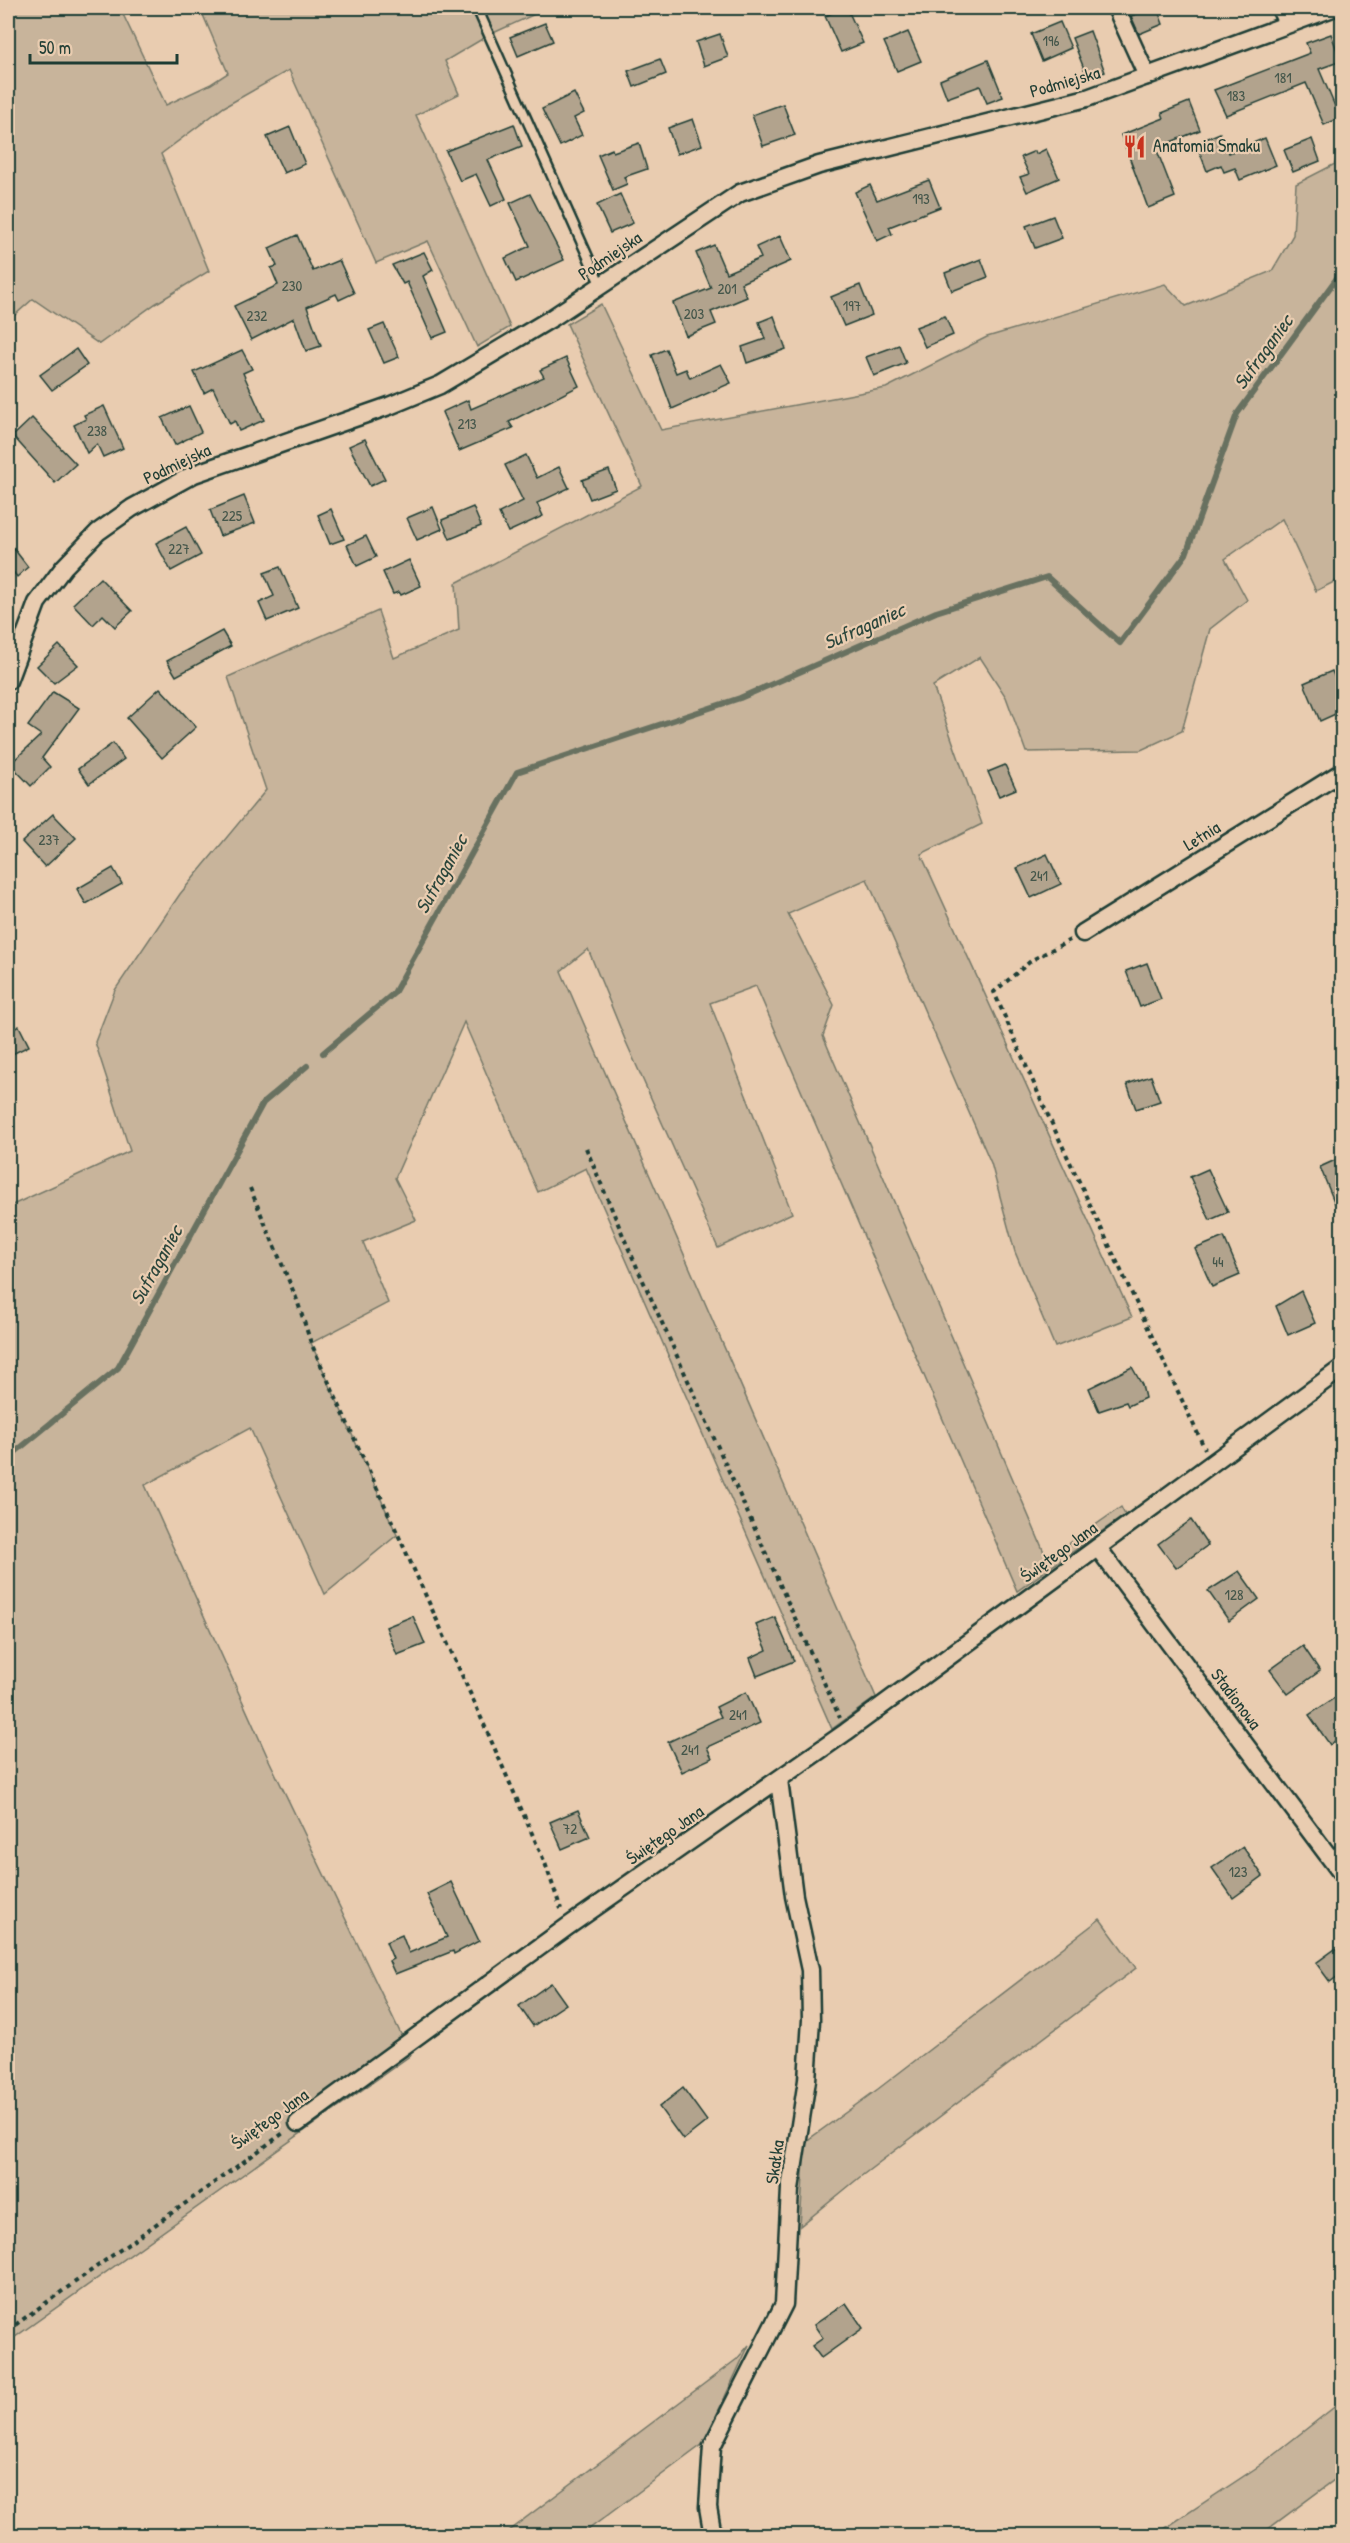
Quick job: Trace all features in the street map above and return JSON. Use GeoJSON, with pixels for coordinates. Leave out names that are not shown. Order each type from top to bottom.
{"type":"FeatureCollection","features":[{"type":"Feature","properties":{"kind":"street"},"geometry":{"type":"LineString","coordinates":[[1116,8],[1147,76]]}},
{"type":"Feature","properties":{"kind":"street"},"geometry":{"type":"LineString","coordinates":[[1280,8],[1287,24]]}},
{"type":"Feature","properties":{"kind":"street","name":"Podmiejska"},"geometry":{"type":"LineString","coordinates":[[8,681],[37,603],[64,567],[98,532],[132,508],[194,474],[389,406],[440,385],[601,286],[740,194],[819,165],[1087,98],[1333,8]]}},
{"type":"Feature","properties":{"kind":"street","name":"Letnia"},"geometry":{"type":"LineString","coordinates":[[1083,933],[1342,772]]}},
{"type":"Feature","properties":{"kind":"street","name":"Świętego Jana"},"geometry":{"type":"LineString","coordinates":[[298,2123],[567,1927],[846,1732],[1342,1368]]}},
{"type":"Feature","properties":{"kind":"street","name":"Stadionowa"},"geometry":{"type":"LineString","coordinates":[[1098,1548],[1336,1852],[1342,1874]]}},
{"type":"Feature","properties":{"kind":"street","name":"Skałka"},"geometry":{"type":"LineString","coordinates":[[713,2535],[708,2507],[712,2446],[784,2304],[790,2189],[807,2080],[811,2020],[810,1970],[794,1896],[779,1780]]}},
{"type":"Feature","properties":{"kind":"lane"},"geometry":{"type":"LineString","coordinates":[[477,8],[601,286]]}},
{"type":"Feature","properties":{"kind":"path"},"geometry":{"type":"LineString","coordinates":[[1083,933],[1032,960],[994,992],[1045,1109],[1211,1463]]}},
{"type":"Feature","properties":{"kind":"path"},"geometry":{"type":"LineString","coordinates":[[586,1148],[627,1245],[846,1732]]}},
{"type":"Feature","properties":{"kind":"path"},"geometry":{"type":"LineString","coordinates":[[250,1188],[297,1300],[311,1343],[531,1831],[545,1863],[567,1927]]}},
{"type":"Feature","properties":{"kind":"path","name":"Świętego Jana"},"geometry":{"type":"LineString","coordinates":[[8,2330],[298,2123]]}},
{"type":"Feature","properties":{"kind":"shaded area"},"geometry":{"type":"Polygon","coordinates":[[[8,8],[120,8],[166,105],[211,84],[228,73],[200,8],[548,8],[489,35],[445,61],[459,94],[416,115],[510,327],[477,347],[428,241],[376,263],[289,70],[224,107],[161,154],[209,271],[155,304],[99,344],[33,299],[8,321],[8,8]]]}},
{"type":"Feature","properties":{"kind":"shaded area"},"geometry":{"type":"Polygon","coordinates":[[[1342,128],[1342,578],[1316,591],[1282,519],[1225,559],[1247,600],[1210,629],[1182,731],[1141,750],[1026,752],[1006,697],[980,657],[933,686],[982,824],[921,854],[1132,1317],[1055,1347],[1015,1252],[991,1163],[867,879],[788,914],[834,1005],[823,1036],[1047,1559],[1121,1507],[1125,1515],[1017,1591],[756,986],[710,1003],[792,1213],[718,1248],[626,1042],[588,949],[561,971],[876,1697],[832,1729],[586,1168],[538,1192],[464,1022],[395,1178],[416,1220],[363,1242],[388,1303],[311,1343],[397,1535],[325,1594],[250,1428],[145,1485],[268,1758],[411,2055],[8,2342],[8,1207],[130,1151],[95,1042],[115,990],[180,894],[266,790],[228,677],[378,611],[394,658],[459,630],[456,583],[642,486],[567,324],[601,304],[661,430],[886,388],[987,337],[1165,284],[1186,306],[1272,271],[1293,235],[1296,184],[1335,164],[1342,128]]]}},
{"type":"Feature","properties":{"kind":"shaded area"},"geometry":{"type":"Polygon","coordinates":[[[1100,1919],[1136,1968],[860,2177],[800,2226],[805,2142],[1100,1919]]]}},
{"type":"Feature","properties":{"kind":"shaded area"},"geometry":{"type":"Polygon","coordinates":[[[749,2345],[703,2444],[581,2535],[503,2535],[737,2359],[749,2345]]]}},
{"type":"Feature","properties":{"kind":"shaded area"},"geometry":{"type":"Polygon","coordinates":[[[1342,2401],[1342,2474],[1260,2535],[1155,2535],[1259,2466],[1342,2401]]]}},
{"type":"Feature","properties":{"kind":"building"},"geometry":{"type":"Polygon","coordinates":[[[847,8],[863,43],[841,52],[825,16],[847,8]]]}},
{"type":"Feature","properties":{"kind":"building"},"geometry":{"type":"Polygon","coordinates":[[[1157,8],[1163,24],[1139,34],[1131,16],[1157,8]]]}},
{"type":"Feature","properties":{"kind":"building"},"geometry":{"type":"Polygon","coordinates":[[[1060,22],[1071,48],[1042,61],[1031,34],[1060,22]]]}},
{"type":"Feature","properties":{"kind":"building"},"geometry":{"type":"Polygon","coordinates":[[[545,23],[553,41],[518,56],[510,37],[545,23]]]}},
{"type":"Feature","properties":{"kind":"building"},"geometry":{"type":"Polygon","coordinates":[[[1090,31],[1105,72],[1088,79],[1072,38],[1090,31]]]}},
{"type":"Feature","properties":{"kind":"building"},"geometry":{"type":"Polygon","coordinates":[[[908,32],[921,61],[897,71],[884,42],[908,32]]]}},
{"type":"Feature","properties":{"kind":"building"},"geometry":{"type":"Polygon","coordinates":[[[720,34],[728,57],[704,66],[696,42],[720,34]]]}},
{"type":"Feature","properties":{"kind":"building"},"geometry":{"type":"Polygon","coordinates":[[[1331,34],[1341,61],[1319,69],[1340,118],[1324,125],[1306,83],[1226,115],[1214,90],[1310,53],[1306,43],[1331,34]]]}},
{"type":"Feature","properties":{"kind":"building"},"geometry":{"type":"Polygon","coordinates":[[[660,59],[666,74],[634,87],[628,71],[660,59]]]}},
{"type":"Feature","properties":{"kind":"building"},"geometry":{"type":"Polygon","coordinates":[[[988,60],[1003,97],[987,103],[980,86],[947,98],[940,80],[988,60]]]}},
{"type":"Feature","properties":{"kind":"building"},"geometry":{"type":"Polygon","coordinates":[[[574,93],[584,113],[574,118],[582,135],[560,146],[542,109],[574,93]]]}},
{"type":"Feature","properties":{"kind":"building"},"geometry":{"type":"Polygon","coordinates":[[[1189,102],[1200,130],[1156,148],[1175,197],[1148,208],[1121,135],[1164,118],[1162,113],[1189,102]]]}},
{"type":"Feature","properties":{"kind":"building"},"geometry":{"type":"Polygon","coordinates":[[[783,104],[795,135],[763,146],[752,115],[783,104]]]}},
{"type":"Feature","properties":{"kind":"building"},"geometry":{"type":"Polygon","coordinates":[[[693,119],[702,145],[677,154],[668,128],[693,119]]]}},
{"type":"Feature","properties":{"kind":"building"},"geometry":{"type":"Polygon","coordinates":[[[514,124],[522,146],[488,160],[506,199],[491,206],[476,174],[460,181],[446,151],[514,124]]]}},
{"type":"Feature","properties":{"kind":"building"},"geometry":{"type":"Polygon","coordinates":[[[290,127],[305,164],[284,173],[267,137],[290,127]]]}},
{"type":"Feature","properties":{"kind":"building"},"geometry":{"type":"Polygon","coordinates":[[[1220,133],[1229,153],[1265,138],[1276,165],[1240,180],[1235,168],[1224,172],[1221,165],[1207,171],[1196,143],[1220,133]]]}},
{"type":"Feature","properties":{"kind":"building"},"geometry":{"type":"Polygon","coordinates":[[[1312,139],[1320,161],[1293,172],[1284,150],[1312,139]]]}},
{"type":"Feature","properties":{"kind":"building"},"geometry":{"type":"Polygon","coordinates":[[[639,143],[647,169],[624,177],[627,184],[613,190],[598,155],[612,149],[613,152],[639,143]]]}},
{"type":"Feature","properties":{"kind":"building"},"geometry":{"type":"Polygon","coordinates":[[[1046,149],[1059,178],[1027,192],[1020,177],[1029,174],[1021,157],[1046,149]]]}},
{"type":"Feature","properties":{"kind":"building"},"geometry":{"type":"Polygon","coordinates":[[[929,180],[940,207],[889,227],[892,234],[877,241],[855,192],[870,185],[877,200],[929,180]]]}},
{"type":"Feature","properties":{"kind":"building"},"geometry":{"type":"Polygon","coordinates":[[[530,194],[564,260],[516,282],[505,258],[530,246],[510,203],[530,194]]]}},
{"type":"Feature","properties":{"kind":"building"},"geometry":{"type":"Polygon","coordinates":[[[620,194],[633,223],[610,233],[597,205],[620,194]]]}},
{"type":"Feature","properties":{"kind":"building"},"geometry":{"type":"Polygon","coordinates":[[[1053,216],[1062,238],[1035,248],[1026,226],[1053,216]]]}},
{"type":"Feature","properties":{"kind":"building"},"geometry":{"type":"Polygon","coordinates":[[[297,235],[313,271],[339,260],[354,293],[339,300],[336,294],[307,307],[321,346],[306,351],[294,318],[251,340],[234,306],[278,285],[271,268],[277,266],[269,248],[297,235]]]}},
{"type":"Feature","properties":{"kind":"building"},"geometry":{"type":"Polygon","coordinates":[[[780,236],[791,261],[741,283],[747,297],[711,312],[716,324],[686,336],[673,303],[711,288],[696,253],[714,245],[726,273],[761,258],[756,247],[780,236]]]}},
{"type":"Feature","properties":{"kind":"building"},"geometry":{"type":"Polygon","coordinates":[[[424,252],[433,270],[423,276],[447,332],[432,338],[407,282],[403,284],[392,265],[424,252]]]}},
{"type":"Feature","properties":{"kind":"building"},"geometry":{"type":"Polygon","coordinates":[[[981,259],[988,277],[952,291],[945,273],[981,259]]]}},
{"type":"Feature","properties":{"kind":"building"},"geometry":{"type":"Polygon","coordinates":[[[860,285],[872,315],[844,326],[831,297],[860,285]]]}},
{"type":"Feature","properties":{"kind":"building"},"geometry":{"type":"Polygon","coordinates":[[[774,316],[786,349],[747,363],[742,347],[765,339],[759,322],[774,316]]]}},
{"type":"Feature","properties":{"kind":"building"},"geometry":{"type":"Polygon","coordinates":[[[945,316],[953,335],[925,347],[916,327],[945,316]]]}},
{"type":"Feature","properties":{"kind":"building"},"geometry":{"type":"Polygon","coordinates":[[[384,324],[399,357],[384,363],[369,330],[384,324]]]}},
{"type":"Feature","properties":{"kind":"building"},"geometry":{"type":"Polygon","coordinates":[[[899,345],[906,363],[874,376],[866,357],[899,345]]]}},
{"type":"Feature","properties":{"kind":"building"},"geometry":{"type":"Polygon","coordinates":[[[76,349],[87,365],[52,390],[40,375],[76,349]]]}},
{"type":"Feature","properties":{"kind":"building"},"geometry":{"type":"Polygon","coordinates":[[[666,349],[676,373],[686,369],[690,378],[721,364],[731,383],[672,409],[652,355],[666,349]]]}},
{"type":"Feature","properties":{"kind":"building"},"geometry":{"type":"Polygon","coordinates":[[[242,350],[252,369],[243,373],[264,420],[239,431],[235,421],[230,424],[213,388],[204,393],[194,372],[242,350]]]}},
{"type":"Feature","properties":{"kind":"building"},"geometry":{"type":"Polygon","coordinates":[[[566,358],[579,386],[509,422],[513,428],[459,451],[442,412],[468,400],[471,409],[544,377],[540,370],[566,358]]]}},
{"type":"Feature","properties":{"kind":"building"},"geometry":{"type":"Polygon","coordinates":[[[104,406],[123,448],[103,457],[97,444],[87,453],[74,425],[86,419],[84,415],[104,406]]]}},
{"type":"Feature","properties":{"kind":"building"},"geometry":{"type":"Polygon","coordinates":[[[189,406],[201,432],[175,445],[162,418],[189,406]]]}},
{"type":"Feature","properties":{"kind":"building"},"geometry":{"type":"Polygon","coordinates":[[[32,418],[76,464],[55,483],[13,436],[32,418]]]}},
{"type":"Feature","properties":{"kind":"building"},"geometry":{"type":"Polygon","coordinates":[[[365,439],[385,479],[370,486],[349,446],[365,439]]]}},
{"type":"Feature","properties":{"kind":"building"},"geometry":{"type":"Polygon","coordinates":[[[526,455],[537,478],[559,467],[569,488],[537,503],[543,516],[508,532],[499,513],[523,501],[505,465],[526,455]]]}},
{"type":"Feature","properties":{"kind":"building"},"geometry":{"type":"Polygon","coordinates":[[[609,470],[616,489],[590,499],[582,480],[609,470]]]}},
{"type":"Feature","properties":{"kind":"building"},"geometry":{"type":"Polygon","coordinates":[[[244,496],[255,523],[220,536],[210,510],[244,496]]]}},
{"type":"Feature","properties":{"kind":"building"},"geometry":{"type":"Polygon","coordinates":[[[433,507],[442,529],[417,540],[407,518],[433,507]]]}},
{"type":"Feature","properties":{"kind":"building"},"geometry":{"type":"Polygon","coordinates":[[[473,507],[481,526],[450,539],[442,520],[473,507]]]}},
{"type":"Feature","properties":{"kind":"building"},"geometry":{"type":"Polygon","coordinates":[[[331,509],[344,539],[330,544],[318,515],[331,509]]]}},
{"type":"Feature","properties":{"kind":"building"},"geometry":{"type":"Polygon","coordinates":[[[186,527],[201,555],[171,571],[156,543],[186,527]]]}},
{"type":"Feature","properties":{"kind":"building"},"geometry":{"type":"Polygon","coordinates":[[[366,536],[376,557],[357,566],[347,545],[366,536]]]}},
{"type":"Feature","properties":{"kind":"building"},"geometry":{"type":"Polygon","coordinates":[[[8,541],[28,567],[17,577],[8,565],[8,541]]]}},
{"type":"Feature","properties":{"kind":"building"},"geometry":{"type":"Polygon","coordinates":[[[409,560],[421,586],[401,595],[399,592],[393,594],[383,572],[409,560]]]}},
{"type":"Feature","properties":{"kind":"building"},"geometry":{"type":"Polygon","coordinates":[[[280,567],[298,608],[267,621],[259,603],[274,596],[264,573],[280,567]]]}},
{"type":"Feature","properties":{"kind":"building"},"geometry":{"type":"Polygon","coordinates":[[[100,578],[132,611],[115,627],[103,615],[93,625],[73,604],[100,578]]]}},
{"type":"Feature","properties":{"kind":"building"},"geometry":{"type":"Polygon","coordinates":[[[222,631],[231,646],[176,676],[167,661],[222,631]]]}},
{"type":"Feature","properties":{"kind":"building"},"geometry":{"type":"Polygon","coordinates":[[[59,645],[78,665],[54,683],[37,666],[59,645]]]}},
{"type":"Feature","properties":{"kind":"building"},"geometry":{"type":"Polygon","coordinates":[[[1332,671],[1342,695],[1342,711],[1320,721],[1304,683],[1332,671]]]}},
{"type":"Feature","properties":{"kind":"building"},"geometry":{"type":"Polygon","coordinates":[[[160,688],[196,727],[162,758],[127,718],[160,688]]]}},
{"type":"Feature","properties":{"kind":"building"},"geometry":{"type":"Polygon","coordinates":[[[53,692],[79,708],[42,758],[50,767],[31,786],[10,764],[41,735],[28,726],[53,692]]]}},
{"type":"Feature","properties":{"kind":"building"},"geometry":{"type":"Polygon","coordinates":[[[113,743],[124,759],[89,784],[78,769],[113,743]]]}},
{"type":"Feature","properties":{"kind":"building"},"geometry":{"type":"Polygon","coordinates":[[[1005,765],[1016,789],[999,796],[988,772],[1005,765]]]}},
{"type":"Feature","properties":{"kind":"building"},"geometry":{"type":"Polygon","coordinates":[[[53,814],[76,838],[45,867],[22,842],[53,814]]]}},
{"type":"Feature","properties":{"kind":"building"},"geometry":{"type":"Polygon","coordinates":[[[1047,854],[1061,884],[1031,898],[1017,868],[1047,854]]]}},
{"type":"Feature","properties":{"kind":"building"},"geometry":{"type":"Polygon","coordinates":[[[113,868],[122,884],[86,904],[77,889],[113,868]]]}},
{"type":"Feature","properties":{"kind":"building"},"geometry":{"type":"Polygon","coordinates":[[[1147,963],[1161,999],[1140,1007],[1126,971],[1147,963]]]}},
{"type":"Feature","properties":{"kind":"building"},"geometry":{"type":"Polygon","coordinates":[[[19,1026],[29,1046],[8,1056],[8,1032],[19,1026]]]}},
{"type":"Feature","properties":{"kind":"building"},"geometry":{"type":"Polygon","coordinates":[[[1151,1076],[1160,1101],[1136,1109],[1127,1084],[1151,1076]]]}},
{"type":"Feature","properties":{"kind":"building"},"geometry":{"type":"Polygon","coordinates":[[[1342,1157],[1342,1221],[1320,1167],[1342,1157]]]}},
{"type":"Feature","properties":{"kind":"building"},"geometry":{"type":"Polygon","coordinates":[[[1208,1169],[1228,1212],[1210,1220],[1190,1177],[1208,1169]]]}},
{"type":"Feature","properties":{"kind":"building"},"geometry":{"type":"Polygon","coordinates":[[[1224,1237],[1240,1275],[1212,1287],[1195,1249],[1224,1237]]]}},
{"type":"Feature","properties":{"kind":"building"},"geometry":{"type":"Polygon","coordinates":[[[1301,1291],[1315,1323],[1288,1335],[1276,1306],[1301,1291]]]}},
{"type":"Feature","properties":{"kind":"building"},"geometry":{"type":"Polygon","coordinates":[[[1132,1367],[1142,1385],[1145,1398],[1128,1406],[1126,1402],[1099,1411],[1089,1388],[1132,1367]]]}},
{"type":"Feature","properties":{"kind":"building"},"geometry":{"type":"Polygon","coordinates":[[[1191,1520],[1208,1545],[1176,1568],[1158,1544],[1191,1520]]]}},
{"type":"Feature","properties":{"kind":"building"},"geometry":{"type":"Polygon","coordinates":[[[1239,1571],[1259,1599],[1229,1621],[1208,1591],[1239,1571]]]}},
{"type":"Feature","properties":{"kind":"building"},"geometry":{"type":"Polygon","coordinates":[[[413,1616],[425,1644],[397,1655],[386,1627],[413,1616]]]}},
{"type":"Feature","properties":{"kind":"building"},"geometry":{"type":"Polygon","coordinates":[[[775,1617],[794,1661],[757,1676],[750,1658],[767,1650],[756,1625],[775,1617]]]}},
{"type":"Feature","properties":{"kind":"building"},"geometry":{"type":"Polygon","coordinates":[[[1303,1646],[1320,1671],[1288,1694],[1270,1670],[1303,1646]]]}},
{"type":"Feature","properties":{"kind":"building"},"geometry":{"type":"Polygon","coordinates":[[[746,1692],[760,1723],[707,1747],[712,1758],[682,1772],[668,1742],[721,1717],[716,1707],[746,1692]]]}},
{"type":"Feature","properties":{"kind":"building"},"geometry":{"type":"Polygon","coordinates":[[[1342,1693],[1342,1735],[1330,1745],[1309,1715],[1342,1693]]]}},
{"type":"Feature","properties":{"kind":"building"},"geometry":{"type":"Polygon","coordinates":[[[578,1810],[590,1837],[562,1849],[550,1822],[578,1810]]]}},
{"type":"Feature","properties":{"kind":"building"},"geometry":{"type":"Polygon","coordinates":[[[1243,1847],[1263,1876],[1233,1898],[1212,1868],[1243,1847]]]}},
{"type":"Feature","properties":{"kind":"building"},"geometry":{"type":"Polygon","coordinates":[[[451,1882],[479,1941],[454,1954],[453,1951],[395,1974],[389,1961],[393,1959],[386,1942],[402,1935],[409,1953],[447,1937],[427,1894],[451,1882]]]}},
{"type":"Feature","properties":{"kind":"building"},"geometry":{"type":"Polygon","coordinates":[[[1342,1944],[1342,1973],[1330,1982],[1316,1963],[1342,1944]]]}},
{"type":"Feature","properties":{"kind":"building"},"geometry":{"type":"Polygon","coordinates":[[[551,1983],[566,2004],[533,2026],[519,2006],[551,1983]]]}},
{"type":"Feature","properties":{"kind":"building"},"geometry":{"type":"Polygon","coordinates":[[[683,2088],[707,2121],[683,2140],[659,2107],[683,2088]]]}},
{"type":"Feature","properties":{"kind":"building"},"geometry":{"type":"Polygon","coordinates":[[[846,2303],[863,2328],[821,2358],[812,2346],[823,2338],[814,2325],[846,2303]]]}},
{"type":"Feature","properties":{"kind":"waterway","name":"Sufraganiec"},"geometry":{"type":"LineString","coordinates":[[323,1053],[394,993],[517,772],[740,698],[936,612],[1047,577],[1120,643],[1186,554],[1237,414],[1342,271]]}},
{"type":"Feature","properties":{"kind":"waterway","name":"Sufraganiec"},"geometry":{"type":"LineString","coordinates":[[8,1458],[118,1368],[263,1103],[307,1066]]}},
{"type":"Feature","properties":{"kind":"place","name":"Anatomia Smaku"},"geometry":{"type":"Point","coordinates":[1135,146]}}]}
